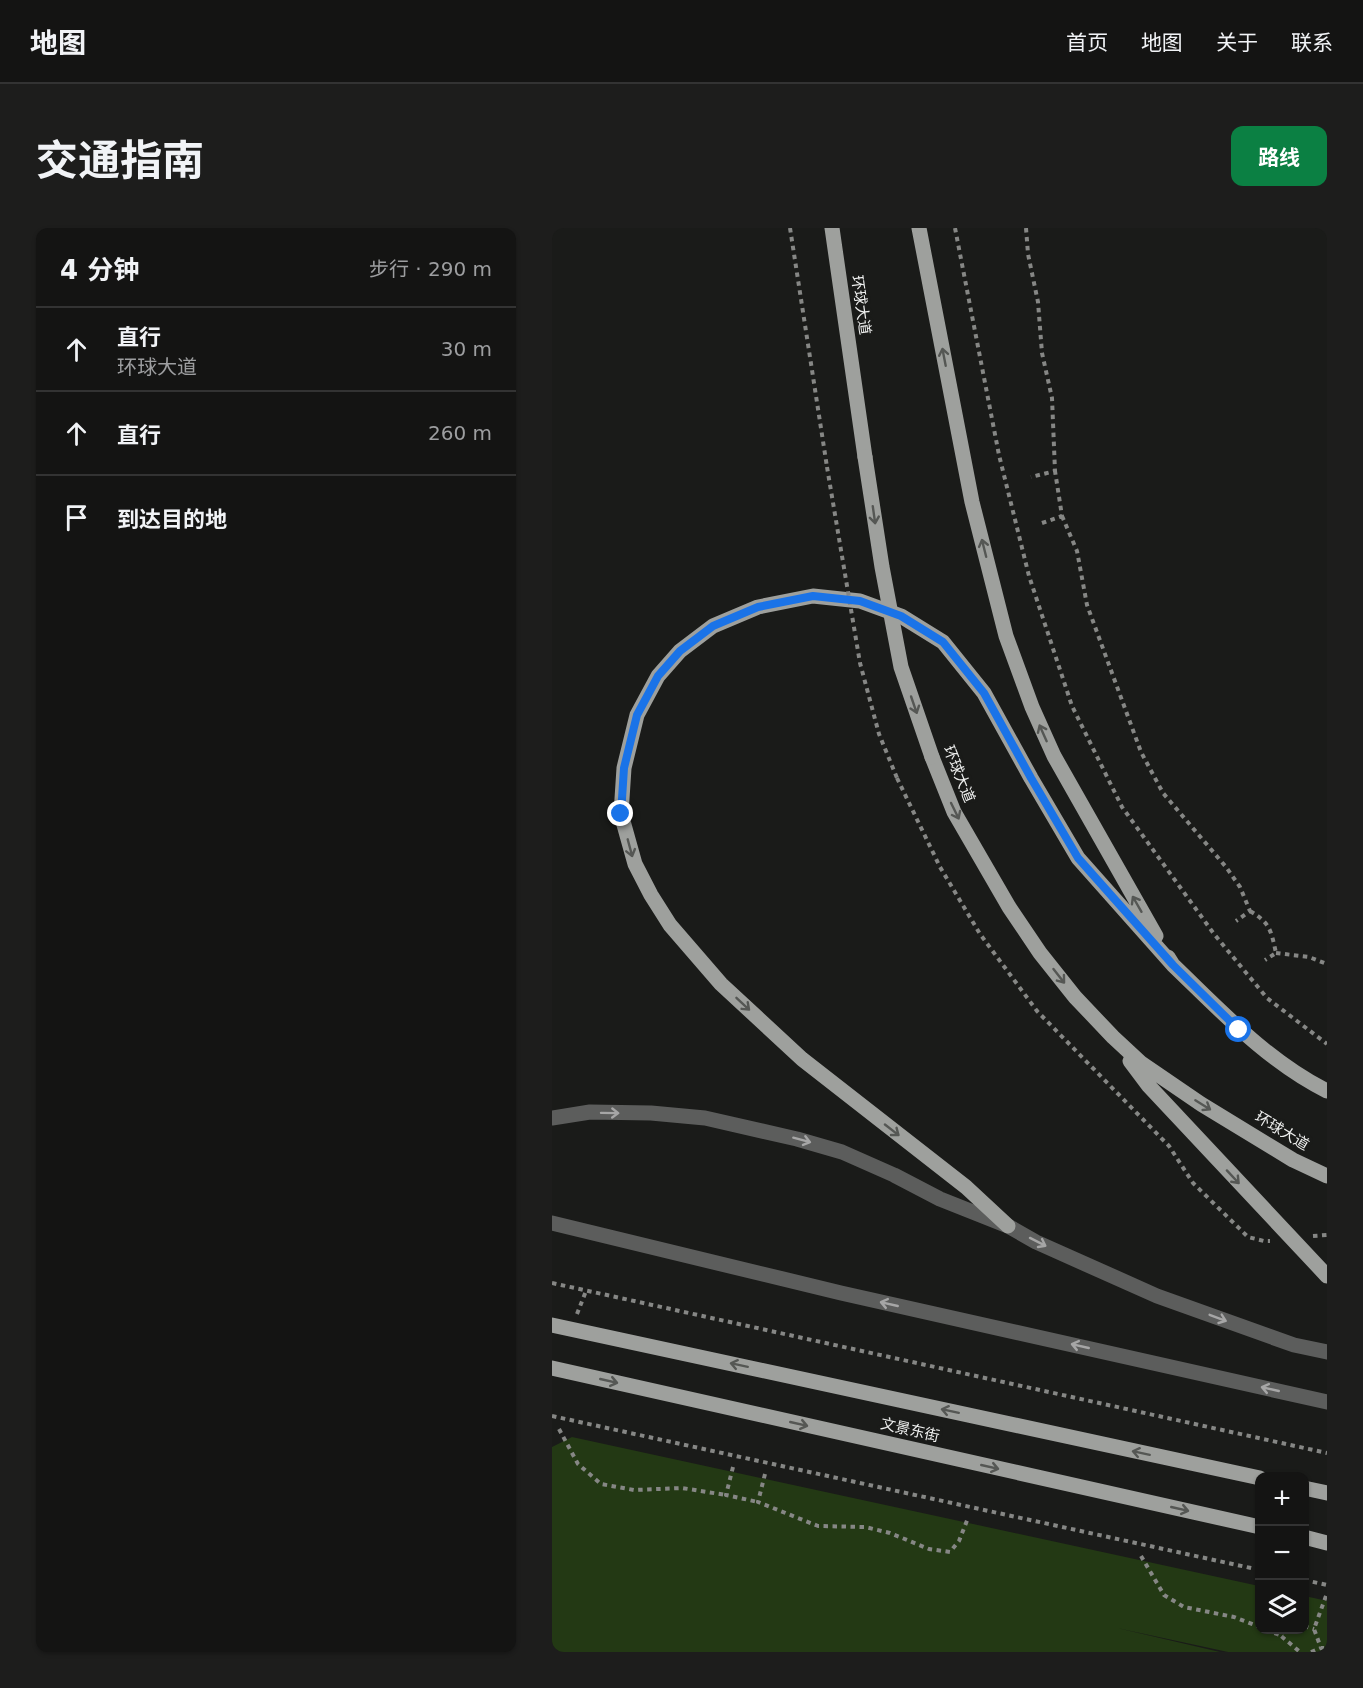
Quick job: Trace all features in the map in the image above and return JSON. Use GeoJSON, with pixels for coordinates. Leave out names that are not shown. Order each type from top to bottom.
{"type":"FeatureCollection","features":[{"type":"Feature","properties":{"kind":"main road","name":"环球大道"},"geometry":{"type":"LineString","coordinates":[[832,228],[882,567],[901,667],[954,812],[1009,907],[1040,953],[1075,997],[1113,1037],[1141,1063],[1201,1104],[1293,1160],[1327,1176]]}},
{"type":"Feature","properties":{"kind":"main road"},"geometry":{"type":"LineString","coordinates":[[919,228],[972,502],[1006,636],[1032,707],[1054,756],[1173,965]]}},
{"type":"Feature","properties":{"kind":"main road"},"geometry":{"type":"LineString","coordinates":[[1008,1226],[966,1187],[802,1059],[721,984],[670,925],[635,864],[621,814],[624,768],[637,715],[658,676],[680,651],[713,626],[758,607],[813,596],[860,601],[901,616],[943,642],[984,693],[1078,858],[1173,965],[1239,1030],[1275,1059],[1327,1091]]}},
{"type":"Feature","properties":{"kind":"main road"},"geometry":{"type":"LineString","coordinates":[[1113,1037],[1148,1085],[1327,1276]]}},
{"type":"Feature","properties":{"kind":"main road","name":"文景东街"},"geometry":{"type":"LineString","coordinates":[[552,1325],[1255,1477]]}},
{"type":"Feature","properties":{"kind":"main road","name":"文景东街"},"geometry":{"type":"LineString","coordinates":[[552,1368],[1256,1526]]}},
{"type":"Feature","properties":{"kind":"main road"},"geometry":{"type":"LineString","coordinates":[[1309,1489],[1327,1493]]}},
{"type":"Feature","properties":{"kind":"main road"},"geometry":{"type":"LineString","coordinates":[[1309,1539],[1327,1543]]}},
{"type":"Feature","properties":{"kind":"street"},"geometry":{"type":"LineString","coordinates":[[552,1118],[590,1112],[705,1118],[842,1152],[940,1199],[1008,1226],[1069,1257],[1157,1296],[1294,1345],[1327,1352]]}},
{"type":"Feature","properties":{"kind":"street"},"geometry":{"type":"LineString","coordinates":[[552,1223],[841,1293],[1327,1402]]}},
{"type":"Feature","properties":{"kind":"path"},"geometry":{"type":"LineString","coordinates":[[790,228],[860,663],[879,734],[897,778],[940,867],[975,924],[1037,1011],[1169,1146],[1193,1183],[1248,1237],[1264,1241],[1327,1235]]}},
{"type":"Feature","properties":{"kind":"path"},"geometry":{"type":"LineString","coordinates":[[955,228],[1005,477],[1029,576],[1072,706],[1122,807],[1214,934],[1267,998],[1327,1044]]}},
{"type":"Feature","properties":{"kind":"path"},"geometry":{"type":"LineString","coordinates":[[1026,228],[1028,254],[1038,302],[1042,352],[1052,399],[1055,471],[1062,516],[1077,551],[1087,605],[1141,752],[1163,793],[1226,867],[1240,887],[1250,911],[1265,921],[1273,938],[1276,953]]}},
{"type":"Feature","properties":{"kind":"path"},"geometry":{"type":"LineString","coordinates":[[1031,477],[1055,471]]}},
{"type":"Feature","properties":{"kind":"path"},"geometry":{"type":"LineString","coordinates":[[1042,523],[1062,516]]}},
{"type":"Feature","properties":{"kind":"path"},"geometry":{"type":"LineString","coordinates":[[1236,921],[1250,911]]}},
{"type":"Feature","properties":{"kind":"path"},"geometry":{"type":"LineString","coordinates":[[1265,960],[1276,953],[1309,957],[1327,964]]}},
{"type":"Feature","properties":{"kind":"path"},"geometry":{"type":"LineString","coordinates":[[552,1283],[1327,1453]]}},
{"type":"Feature","properties":{"kind":"path"},"geometry":{"type":"LineString","coordinates":[[552,1416],[1255,1569]]}},
{"type":"Feature","properties":{"kind":"path"},"geometry":{"type":"LineString","coordinates":[[559,1429],[578,1464],[601,1484],[634,1490],[682,1488],[726,1495],[758,1502],[818,1526],[865,1527],[890,1533],[929,1549],[950,1552],[959,1541],[968,1518]]}},
{"type":"Feature","properties":{"kind":"path"},"geometry":{"type":"LineString","coordinates":[[726,1495],[733,1467]]}},
{"type":"Feature","properties":{"kind":"path"},"geometry":{"type":"LineString","coordinates":[[758,1502],[765,1474]]}},
{"type":"Feature","properties":{"kind":"path"},"geometry":{"type":"LineString","coordinates":[[1142,1556],[1164,1595],[1184,1607],[1234,1617],[1255,1625]]}},
{"type":"Feature","properties":{"kind":"path"},"geometry":{"type":"LineString","coordinates":[[1309,1581],[1327,1585]]}},
{"type":"Feature","properties":{"kind":"path"},"geometry":{"type":"LineString","coordinates":[[1321,1648],[1314,1629],[1326,1596]]}},
{"type":"Feature","properties":{"kind":"path"},"geometry":{"type":"LineString","coordinates":[[1309,1627],[1314,1629]]}},
{"type":"Feature","properties":{"kind":"path"},"geometry":{"type":"LineString","coordinates":[[1280,1635],[1300,1652]]}},
{"type":"Feature","properties":{"kind":"path"},"geometry":{"type":"LineString","coordinates":[[1311,1652],[1327,1648]]}},
{"type":"Feature","properties":{"kind":"green space"},"geometry":{"type":"Polygon","coordinates":[[[572,1437],[1255,1585],[1255,1634],[1309,1634],[1309,1597],[1327,1601],[1327,1652],[1228,1652],[1117,1628],[1220,1652],[552,1652],[552,1447],[572,1437]]]}},
{"type":"Feature","properties":{"kind":"route"},"geometry":{"type":"LineString","coordinates":[[621,814],[624,768],[637,715],[658,676],[680,651],[713,626],[758,607],[813,596],[860,601],[901,616],[943,642],[984,693],[1078,858],[1173,965],[1239,1030]]}}]}
